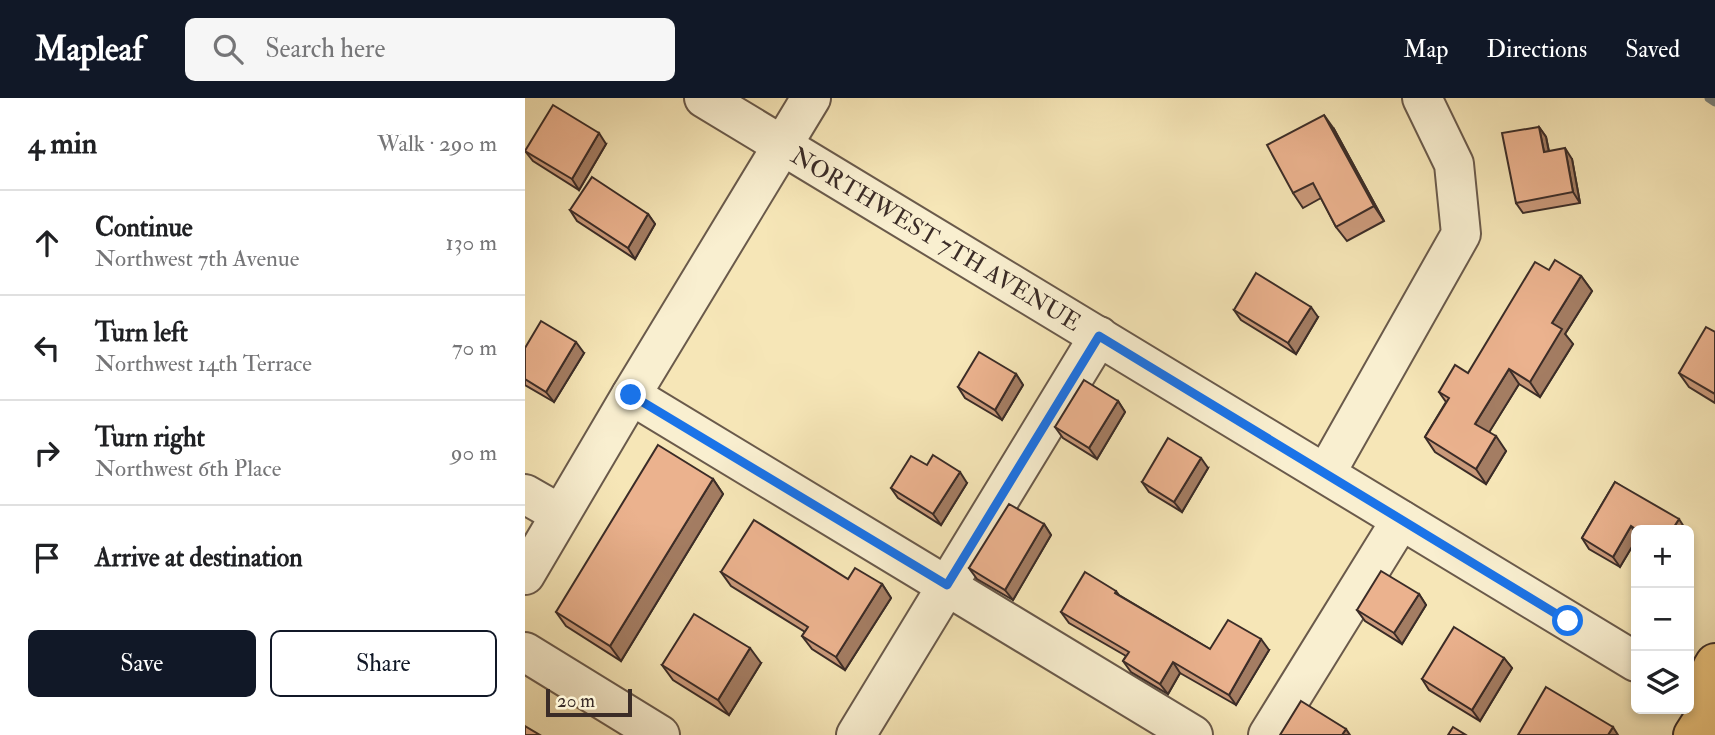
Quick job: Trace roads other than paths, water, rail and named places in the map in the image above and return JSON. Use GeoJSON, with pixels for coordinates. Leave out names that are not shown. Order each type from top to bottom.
{"type":"FeatureCollection","features":[{"type":"Feature","properties":{"kind":"main road"},"geometry":{"type":"LineString","coordinates":[[1704,712],[1715,663]]}},
{"type":"Feature","properties":{"kind":"street","name":"NORTHWEST 7TH AVENUE"},"geometry":{"type":"LineString","coordinates":[[704,98],[1631,659]]}},
{"type":"Feature","properties":{"kind":"street"},"geometry":{"type":"LineString","coordinates":[[525,575],[811,98]]}},
{"type":"Feature","properties":{"kind":"street"},"geometry":{"type":"LineString","coordinates":[[1326,473],[1461,234],[1454,164],[1422,98]]}},
{"type":"Feature","properties":{"kind":"street"},"geometry":{"type":"LineString","coordinates":[[856,735],[1099,336]]}},
{"type":"Feature","properties":{"kind":"street"},"geometry":{"type":"LineString","coordinates":[[631,395],[1193,735]]}},
{"type":"Feature","properties":{"kind":"street"},"geometry":{"type":"LineString","coordinates":[[525,494],[560,514]]}},
{"type":"Feature","properties":{"kind":"street"},"geometry":{"type":"LineString","coordinates":[[1268,735],[1401,520]]}},
{"type":"Feature","properties":{"kind":"street"},"geometry":{"type":"LineString","coordinates":[[525,652],[660,735]]}},
{"type":"Feature","properties":{"kind":"waterway"},"geometry":{"type":"LineString","coordinates":[[1709,98],[1715,102]]}}]}
